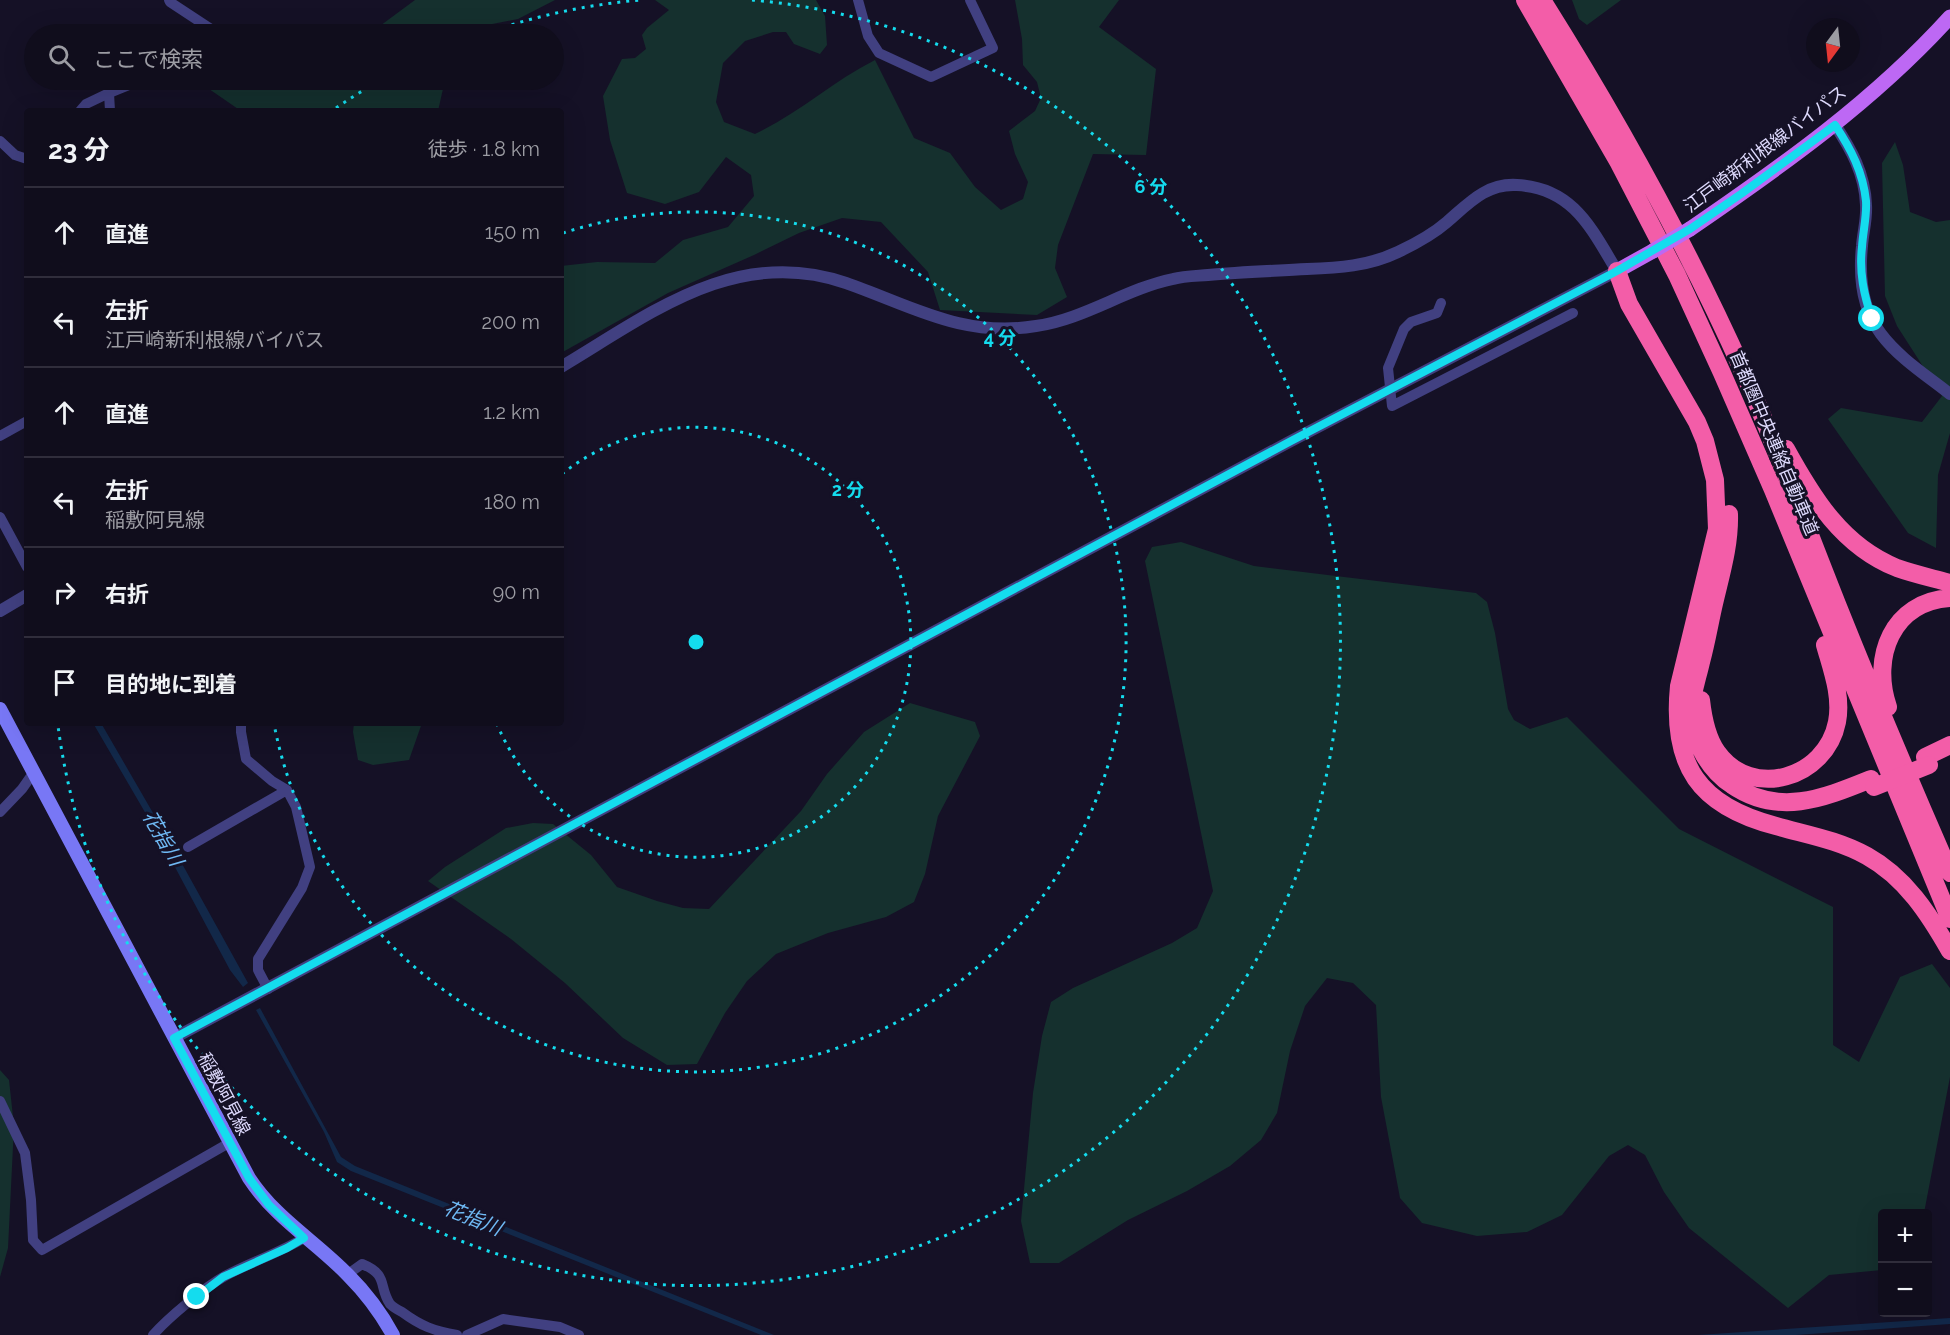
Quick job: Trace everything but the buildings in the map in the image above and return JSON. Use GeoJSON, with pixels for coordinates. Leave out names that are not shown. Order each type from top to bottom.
{"type":"FeatureCollection","features":[{"type":"Feature","properties":{"kind":"highway","name":"首都圏中央連絡自動車道"},"geometry":{"type":"LineString","coordinates":[[1525,0],[1619,163],[1677,275],[1773,490],[1950,919]]}},
{"type":"Feature","properties":{"kind":"highway","name":"首都圏中央連絡自動車道"},"geometry":{"type":"LineString","coordinates":[[1542,0],[1639,160],[1692,261],[1743,372],[1950,873]]}},
{"type":"Feature","properties":{"kind":"highway"},"geometry":{"type":"LineString","coordinates":[[1617,271],[1625,296],[1715,455],[1720,480],[1717,529],[1694,657],[1691,703],[1693,731],[1711,766],[1724,780],[1742,792],[1757,798],[1793,802],[1826,797],[1873,783],[1927,761],[1950,757]]}},
{"type":"Feature","properties":{"kind":"highway"},"geometry":{"type":"LineString","coordinates":[[1743,372],[1817,504],[1834,523],[1857,545],[1884,562],[1950,583]]}},
{"type":"Feature","properties":{"kind":"highway"},"geometry":{"type":"LineString","coordinates":[[1694,657],[1704,721],[1716,751],[1724,760],[1748,775],[1772,778],[1790,776],[1810,766],[1818,759],[1824,753],[1834,732],[1838,704],[1822,630],[1808,595],[1798,555]]}},
{"type":"Feature","properties":{"kind":"highway"},"geometry":{"type":"LineString","coordinates":[[1923,811],[1886,699],[1882,663],[1886,644],[1892,632],[1911,610],[1938,599],[1950,598]]}},
{"type":"Feature","properties":{"kind":"highway"},"geometry":{"type":"LineString","coordinates":[[1694,657],[1679,686],[1677,709],[1678,731],[1685,761],[1699,783],[1717,801],[1732,811],[1761,822],[1824,837],[1868,857],[1885,868],[1914,895],[1950,951]]}},
{"type":"Feature","properties":{"kind":"highway"},"geometry":{"type":"LineString","coordinates":[[1927,761],[1950,745]]}},
{"type":"Feature","properties":{"kind":"main road","name":"江戸崎新利根線バイパス"},"geometry":{"type":"LineString","coordinates":[[1617,271],[1690,229],[1835,125],[1869,96],[1950,17]]}},
{"type":"Feature","properties":{"kind":"main road","name":"稲敷阿見線"},"geometry":{"type":"LineString","coordinates":[[0,709],[258,1192],[304,1238],[348,1274],[376,1308],[393,1335]]}},
{"type":"Feature","properties":{"kind":"street"},"geometry":{"type":"LineString","coordinates":[[169,0],[203,24]]}},
{"type":"Feature","properties":{"kind":"street"},"geometry":{"type":"LineString","coordinates":[[858,0],[868,36],[879,53],[931,77],[993,48],[970,0]]}},
{"type":"Feature","properties":{"kind":"street"},"geometry":{"type":"LineString","coordinates":[[83,108],[86,104],[116,90]]}},
{"type":"Feature","properties":{"kind":"street"},"geometry":{"type":"LineString","coordinates":[[109,93],[110,108]]}},
{"type":"Feature","properties":{"kind":"street"},"geometry":{"type":"LineString","coordinates":[[1835,125],[1857,162],[1864,188],[1866,214],[1861,279],[1862,290],[1872,319],[1880,333],[1905,359],[1950,394]]}},
{"type":"Feature","properties":{"kind":"street"},"geometry":{"type":"LineString","coordinates":[[0,141],[15,155],[24,158]]}},
{"type":"Feature","properties":{"kind":"street"},"geometry":{"type":"LineString","coordinates":[[174,1038],[1291,441],[1617,271],[1586,221],[1568,203],[1547,190],[1508,185],[1477,196],[1425,238],[1380,259],[1345,267],[1173,278],[1135,290],[1079,316],[1035,327],[981,329],[958,324],[928,316],[846,283],[811,275],[789,272],[736,277],[711,283],[688,293],[564,365]]}},
{"type":"Feature","properties":{"kind":"street"},"geometry":{"type":"LineString","coordinates":[[1441,303],[1437,313],[1411,322],[1404,329],[1388,368],[1392,406],[1573,313]]}},
{"type":"Feature","properties":{"kind":"street"},"geometry":{"type":"LineString","coordinates":[[0,436],[24,423]]}},
{"type":"Feature","properties":{"kind":"street"},"geometry":{"type":"LineString","coordinates":[[0,517],[24,561]]}},
{"type":"Feature","properties":{"kind":"street"},"geometry":{"type":"LineString","coordinates":[[4,609],[24,597]]}},
{"type":"Feature","properties":{"kind":"street"},"geometry":{"type":"LineString","coordinates":[[241,726],[246,759],[272,781],[287,790],[296,807],[310,867],[302,888],[258,959],[258,970],[268,989]]}},
{"type":"Feature","properties":{"kind":"street"},"geometry":{"type":"LineString","coordinates":[[0,812],[22,789],[34,772]]}},
{"type":"Feature","properties":{"kind":"street"},"geometry":{"type":"LineString","coordinates":[[188,847],[287,790]]}},
{"type":"Feature","properties":{"kind":"street"},"geometry":{"type":"LineString","coordinates":[[0,1101],[25,1153],[33,1240],[42,1250],[230,1143]]}},
{"type":"Feature","properties":{"kind":"street"},"geometry":{"type":"LineString","coordinates":[[153,1335],[162,1325],[223,1277],[304,1238]]}},
{"type":"Feature","properties":{"kind":"street"},"geometry":{"type":"LineString","coordinates":[[348,1274],[362,1264],[373,1269],[382,1280],[391,1304],[420,1325],[457,1335]]}},
{"type":"Feature","properties":{"kind":"street"},"geometry":{"type":"LineString","coordinates":[[467,1335],[503,1319],[560,1327],[579,1335]]}},
{"type":"Feature","properties":{"kind":"green space"},"geometry":{"type":"Polygon","coordinates":[[[415,0],[555,0],[518,19],[492,24],[383,24],[415,0]]]}},
{"type":"Feature","properties":{"kind":"green space"},"geometry":{"type":"Polygon","coordinates":[[[655,0],[816,0],[825,16],[827,45],[820,54],[794,44],[786,32],[773,32],[745,41],[723,63],[716,102],[724,122],[755,134],[786,117],[875,60],[914,138],[950,153],[975,187],[1001,210],[1023,199],[1028,182],[1015,154],[1009,131],[1035,111],[1041,98],[1037,82],[1023,65],[1022,39],[1015,0],[1119,0],[1099,27],[1156,69],[1146,155],[1093,154],[1058,245],[1055,268],[1067,297],[1037,315],[940,310],[928,272],[881,222],[842,218],[799,233],[668,293],[564,351],[564,266],[597,262],[655,263],[683,240],[728,227],[754,196],[751,175],[726,157],[699,192],[665,204],[627,193],[610,140],[603,96],[622,59],[635,58],[646,49],[642,35],[669,10],[655,0]]]}},
{"type":"Feature","properties":{"kind":"green space"},"geometry":{"type":"Polygon","coordinates":[[[1572,0],[1621,0],[1587,25],[1579,19],[1572,0]]]}},
{"type":"Feature","properties":{"kind":"green space"},"geometry":{"type":"Polygon","coordinates":[[[211,90],[443,90],[439,108],[237,108],[211,90]]]}},
{"type":"Feature","properties":{"kind":"green space"},"geometry":{"type":"Polygon","coordinates":[[[1895,142],[1903,165],[1910,212],[1936,222],[1950,220],[1950,433],[1938,475],[1936,548],[1908,533],[1828,419],[1841,408],[1922,422],[1942,396],[1897,326],[1885,296],[1882,163],[1895,142]]]}},
{"type":"Feature","properties":{"kind":"green space"},"geometry":{"type":"Polygon","coordinates":[[[1181,542],[1254,566],[1476,593],[1487,602],[1495,633],[1508,709],[1514,720],[1530,729],[1567,717],[1679,829],[1833,907],[1833,1045],[1859,1062],[1900,977],[1932,964],[1950,988],[1950,1077],[1925,1209],[1878,1209],[1878,1270],[1829,1275],[1788,1308],[1689,1228],[1664,1192],[1645,1155],[1628,1145],[1609,1156],[1562,1215],[1527,1232],[1477,1236],[1422,1223],[1400,1198],[1381,1097],[1376,1005],[1353,983],[1327,978],[1305,1006],[1290,1051],[1277,1113],[1261,1140],[1230,1166],[1187,1191],[1128,1220],[1059,1263],[1030,1263],[1021,1221],[1033,1093],[1042,1036],[1051,1002],[1073,988],[1172,943],[1197,928],[1213,891],[1145,561],[1152,547],[1181,542]]]}},
{"type":"Feature","properties":{"kind":"green space"},"geometry":{"type":"Polygon","coordinates":[[[910,703],[975,722],[980,736],[938,816],[925,874],[914,902],[886,917],[828,933],[776,954],[747,981],[725,1013],[697,1064],[667,1065],[623,1038],[565,983],[511,939],[428,881],[445,867],[506,828],[533,823],[553,824],[591,855],[617,887],[683,908],[709,909],[801,811],[827,774],[864,732],[910,703]]]}},
{"type":"Feature","properties":{"kind":"green space"},"geometry":{"type":"Polygon","coordinates":[[[354,726],[421,726],[409,760],[373,765],[358,760],[354,726]]]}},
{"type":"Feature","properties":{"kind":"green space"},"geometry":{"type":"Polygon","coordinates":[[[0,1070],[9,1080],[14,1126],[8,1248],[0,1277],[0,1070]]]}},
{"type":"Feature","properties":{"kind":"water","name":"花指川"},"geometry":{"type":"Polygon","coordinates":[[[95,726],[103,726],[175,851],[248,983],[243,987],[230,970],[153,826],[95,726]]]}},
{"type":"Feature","properties":{"kind":"water","name":"花指川"},"geometry":{"type":"Polygon","coordinates":[[[260,1008],[341,1157],[355,1166],[774,1335],[761,1335],[351,1171],[337,1162],[324,1132],[256,1010],[260,1008]]]}},
{"type":"Feature","properties":{"kind":"water"},"geometry":{"type":"Polygon","coordinates":[[[1950,1318],[1950,1324],[1796,1335],[1698,1335],[1950,1318]]]}},
{"type":"Feature","properties":{"kind":"route"},"geometry":{"type":"LineString","coordinates":[[197,1297],[223,1277],[304,1238],[258,1192],[174,1038],[1291,441],[1617,271],[1690,229],[1835,125],[1862,175],[1866,214],[1861,279],[1862,290],[1872,319]]}}]}
